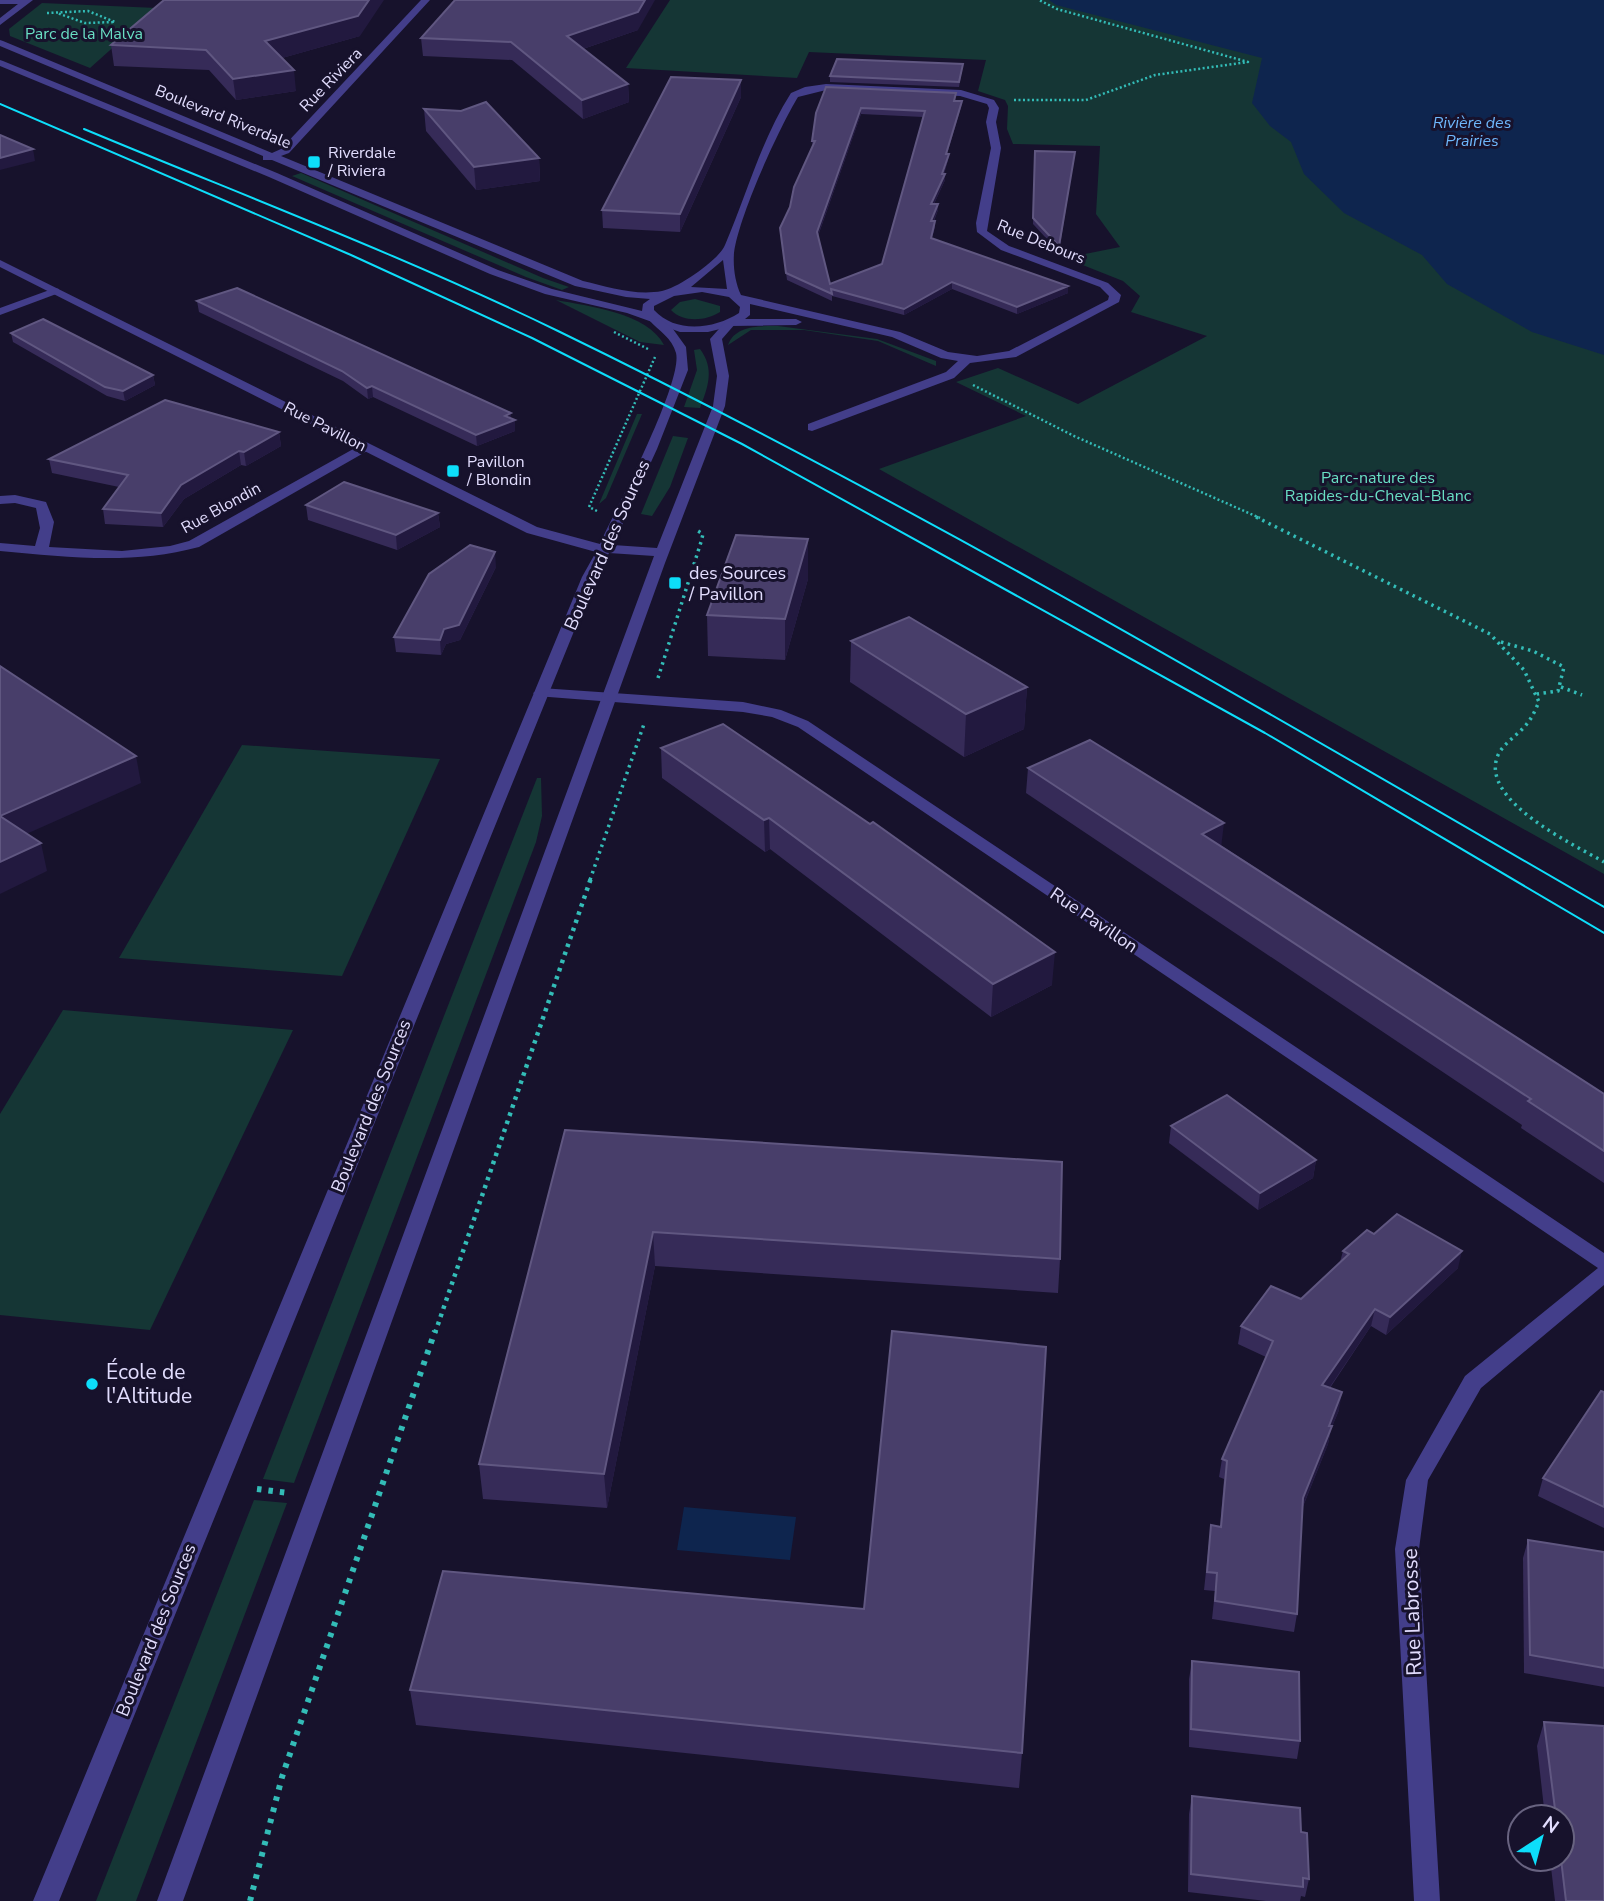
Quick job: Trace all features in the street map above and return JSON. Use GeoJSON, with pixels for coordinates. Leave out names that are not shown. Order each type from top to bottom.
{"type":"FeatureCollection","features":[{"type":"Feature","properties":{"kind":"street","name":"Rue Riviera"},"geometry":{"type":"LineString","coordinates":[[247,164],[276,156],[293,142],[426,0]]}},
{"type":"Feature","properties":{"kind":"street"},"geometry":{"type":"LineString","coordinates":[[0,1],[28,1]]}},
{"type":"Feature","properties":{"kind":"street"},"geometry":{"type":"LineString","coordinates":[[0,22],[28,1]]}},
{"type":"Feature","properties":{"kind":"street","name":"Boulevard Riverdale"},"geometry":{"type":"LineString","coordinates":[[0,43],[276,156],[559,278],[621,292],[712,290],[737,298]]}},
{"type":"Feature","properties":{"kind":"street","name":"Boulevard Riverdale"},"geometry":{"type":"LineString","coordinates":[[0,63],[247,164],[513,279],[559,295],[630,310],[655,320],[693,329],[730,324]]}},
{"type":"Feature","properties":{"kind":"street"},"geometry":{"type":"LineString","coordinates":[[170,1901],[662,553],[719,406],[723,376],[716,339],[746,311],[744,303],[731,289],[729,249],[791,98],[803,90],[826,87],[949,92],[987,100]]}},
{"type":"Feature","properties":{"kind":"street","name":"Rue Debours"},"geometry":{"type":"LineString","coordinates":[[966,359],[987,360],[1012,354],[1102,310],[1115,299],[1113,291],[1104,285],[1005,248],[982,232],[981,223],[996,148],[990,122],[994,105],[987,100]]}},
{"type":"Feature","properties":{"kind":"street"},"geometry":{"type":"LineString","coordinates":[[655,320],[648,311],[649,304],[696,278],[729,249]]}},
{"type":"Feature","properties":{"kind":"street","name":"Rue Pavillon"},"geometry":{"type":"LineString","coordinates":[[0,263],[532,530],[604,550],[662,553]]}},
{"type":"Feature","properties":{"kind":"street"},"geometry":{"type":"LineString","coordinates":[[0,312],[55,291]]}},
{"type":"Feature","properties":{"kind":"street"},"geometry":{"type":"LineString","coordinates":[[737,298],[901,336],[945,355],[966,359]]}},
{"type":"Feature","properties":{"kind":"street","name":"Boulevard des Sources"},"geometry":{"type":"LineString","coordinates":[[46,1901],[589,577],[657,433],[682,368],[682,354],[674,340],[655,320]]}},
{"type":"Feature","properties":{"kind":"street"},"geometry":{"type":"LineString","coordinates":[[730,324],[776,321],[862,328]]}},
{"type":"Feature","properties":{"kind":"street"},"geometry":{"type":"LineString","coordinates":[[812,427],[950,375],[966,359]]}},
{"type":"Feature","properties":{"kind":"street","name":"Rue Blondin"},"geometry":{"type":"LineString","coordinates":[[0,547],[112,555],[166,554],[194,544],[364,447]]}},
{"type":"Feature","properties":{"kind":"street"},"geometry":{"type":"LineString","coordinates":[[0,500],[15,499],[41,505],[47,515],[49,528],[41,550]]}},
{"type":"Feature","properties":{"kind":"street","name":"Rue Pavillon"},"geometry":{"type":"LineString","coordinates":[[541,693],[743,707],[776,713],[803,724],[1604,1264]]}},
{"type":"Feature","properties":{"kind":"street","name":"Rue Labrosse"},"geometry":{"type":"LineString","coordinates":[[1427,1901],[1407,1549],[1417,1480],[1473,1382],[1604,1273]]}},
{"type":"Feature","properties":{"kind":"path"},"geometry":{"type":"LineString","coordinates":[[987,100],[1086,100],[1155,75],[1248,62],[1057,9],[1039,0]]}},
{"type":"Feature","properties":{"kind":"path"},"geometry":{"type":"LineString","coordinates":[[14,11],[88,11],[115,22],[98,24],[63,18],[57,13]]}},
{"type":"Feature","properties":{"kind":"path","name":"Boulevard des Sources"},"geometry":{"type":"LineString","coordinates":[[593,510],[589,509],[591,502],[655,356],[652,351]]}},
{"type":"Feature","properties":{"kind":"path"},"geometry":{"type":"LineString","coordinates":[[962,380],[1028,410],[1074,436],[1305,540],[1473,624],[1502,642],[1533,651],[1564,667],[1558,691],[1537,694]]}},
{"type":"Feature","properties":{"kind":"path"},"geometry":{"type":"LineString","coordinates":[[656,685],[701,542],[702,534],[694,530]]}},
{"type":"Feature","properties":{"kind":"path"},"geometry":{"type":"LineString","coordinates":[[1502,642],[1524,670],[1539,702],[1529,722],[1499,753],[1498,779],[1511,802],[1521,813],[1604,862]]}},
{"type":"Feature","properties":{"kind":"path"},"geometry":{"type":"LineString","coordinates":[[1561,687],[1582,695]]}},
{"type":"Feature","properties":{"kind":"path"},"geometry":{"type":"LineString","coordinates":[[250,1901],[282,1777],[646,720]]}},
{"type":"Feature","properties":{"kind":"path"},"geometry":{"type":"LineString","coordinates":[[257,1489],[290,1493]]}},
{"type":"Feature","properties":{"kind":"green space","name":"Parc-nature des Rapides-du-Cheval-Blanc"},"geometry":{"type":"Polygon","coordinates":[[[670,0],[1246,0],[1604,233],[1604,874],[879,469],[1026,416],[956,382],[998,368],[1078,404],[1207,336],[1131,312],[1140,296],[1123,281],[1065,258],[1120,247],[1096,214],[1100,146],[1013,144],[1007,129],[1008,106],[1005,100],[978,91],[986,60],[809,52],[797,78],[626,68],[670,0]]]}},
{"type":"Feature","properties":{"kind":"green space","name":"Parc de la Malva"},"geometry":{"type":"Polygon","coordinates":[[[42,3],[157,8],[90,68],[10,36],[9,29],[42,3]]]}},
{"type":"Feature","properties":{"kind":"green space"},"geometry":{"type":"Polygon","coordinates":[[[301,173],[569,287],[562,290],[526,277],[292,176],[301,173]]]}},
{"type":"Feature","properties":{"kind":"green space"},"geometry":{"type":"Polygon","coordinates":[[[695,299],[720,306],[720,312],[708,317],[688,319],[671,310],[680,302],[695,299]]]}},
{"type":"Feature","properties":{"kind":"green space"},"geometry":{"type":"Polygon","coordinates":[[[556,300],[600,308],[631,318],[656,334],[664,345],[640,342],[556,300]]]}},
{"type":"Feature","properties":{"kind":"green space"},"geometry":{"type":"Polygon","coordinates":[[[778,326],[877,339],[936,361],[936,366],[878,341],[804,330],[751,330],[728,345],[731,338],[742,330],[778,326]]]}},
{"type":"Feature","properties":{"kind":"green space"},"geometry":{"type":"Polygon","coordinates":[[[700,349],[709,371],[705,393],[700,408],[684,407],[697,370],[694,350],[700,349]]]}},
{"type":"Feature","properties":{"kind":"green space"},"geometry":{"type":"Polygon","coordinates":[[[637,414],[642,414],[606,498],[599,504],[637,414]]]}},
{"type":"Feature","properties":{"kind":"green space"},"geometry":{"type":"Polygon","coordinates":[[[673,436],[688,438],[670,487],[652,516],[641,514],[673,436]]]}},
{"type":"Feature","properties":{"kind":"green space"},"geometry":{"type":"Polygon","coordinates":[[[242,745],[440,759],[342,976],[119,958],[242,745]]]}},
{"type":"Feature","properties":{"kind":"green space"},"geometry":{"type":"Polygon","coordinates":[[[537,778],[541,778],[542,816],[536,842],[294,1483],[263,1479],[537,778]]]}},
{"type":"Feature","properties":{"kind":"green space"},"geometry":{"type":"Polygon","coordinates":[[[63,1010],[293,1030],[150,1330],[0,1315],[0,1114],[63,1010]]]}},
{"type":"Feature","properties":{"kind":"green space"},"geometry":{"type":"Polygon","coordinates":[[[254,1500],[287,1503],[136,1901],[96,1901],[254,1500]]]}},
{"type":"Feature","properties":{"kind":"water","name":"Rivière des Prairies"},"geometry":{"type":"Polygon","coordinates":[[[1049,0],[1604,0],[1604,355],[1532,332],[1447,284],[1422,255],[1344,213],[1304,174],[1291,142],[1270,126],[1252,103],[1262,58],[1056,5],[1049,0]]]}},
{"type":"Feature","properties":{"kind":"water"},"geometry":{"type":"Polygon","coordinates":[[[684,1507],[796,1517],[790,1560],[677,1550],[684,1507]]]}},
{"type":"Feature","properties":{"kind":"building"},"geometry":{"type":"Polygon","coordinates":[[[164,0],[369,0],[358,16],[265,41],[294,70],[233,79],[206,50],[111,45],[164,0]]]}},
{"type":"Feature","properties":{"kind":"building"},"geometry":{"type":"Polygon","coordinates":[[[455,0],[645,0],[638,12],[567,36],[628,84],[582,100],[511,42],[421,38],[455,0]]]}},
{"type":"Feature","properties":{"kind":"building"},"geometry":{"type":"Polygon","coordinates":[[[837,59],[963,64],[959,82],[830,76],[837,59]]]}},
{"type":"Feature","properties":{"kind":"building"},"geometry":{"type":"Polygon","coordinates":[[[671,77],[741,80],[680,214],[602,210],[671,77]]]}},
{"type":"Feature","properties":{"kind":"building"},"geometry":{"type":"Polygon","coordinates":[[[826,87],[956,93],[954,101],[962,101],[946,154],[949,154],[942,174],[945,174],[931,204],[938,204],[931,221],[935,221],[931,238],[1068,286],[1017,307],[952,282],[904,309],[831,289],[832,294],[786,273],[780,228],[790,207],[794,187],[815,141],[812,141],[816,113],[826,87]],[[861,108],[817,232],[830,284],[882,264],[925,111],[861,108]]]}},
{"type":"Feature","properties":{"kind":"building"},"geometry":{"type":"Polygon","coordinates":[[[486,102],[539,158],[474,167],[424,109],[461,111],[486,102]]]}},
{"type":"Feature","properties":{"kind":"building"},"geometry":{"type":"Polygon","coordinates":[[[0,135],[33,149],[0,158],[0,135]]]}},
{"type":"Feature","properties":{"kind":"building"},"geometry":{"type":"Polygon","coordinates":[[[1035,151],[1075,152],[1059,246],[1033,218],[1035,151]]]}},
{"type":"Feature","properties":{"kind":"building"},"geometry":{"type":"Polygon","coordinates":[[[237,288],[511,413],[505,416],[515,420],[476,435],[372,386],[367,388],[342,371],[197,301],[237,288]]]}},
{"type":"Feature","properties":{"kind":"building"},"geometry":{"type":"Polygon","coordinates":[[[43,319],[153,375],[123,391],[105,387],[11,333],[43,319]]]}},
{"type":"Feature","properties":{"kind":"building"},"geometry":{"type":"Polygon","coordinates":[[[165,400],[279,432],[244,452],[239,451],[181,485],[161,513],[103,509],[128,475],[49,459],[165,400]]]}},
{"type":"Feature","properties":{"kind":"building"},"geometry":{"type":"Polygon","coordinates":[[[344,482],[438,513],[396,535],[306,505],[344,482]]]}},
{"type":"Feature","properties":{"kind":"building"},"geometry":{"type":"Polygon","coordinates":[[[736,535],[808,539],[785,619],[707,615],[736,535]]]}},
{"type":"Feature","properties":{"kind":"building"},"geometry":{"type":"Polygon","coordinates":[[[470,545],[495,552],[459,625],[444,629],[440,640],[394,637],[429,574],[470,545]]]}},
{"type":"Feature","properties":{"kind":"building"},"geometry":{"type":"Polygon","coordinates":[[[909,617],[1027,687],[966,714],[851,641],[909,617]]]}},
{"type":"Feature","properties":{"kind":"building"},"geometry":{"type":"Polygon","coordinates":[[[0,666],[136,756],[0,816],[0,666]]]}},
{"type":"Feature","properties":{"kind":"building"},"geometry":{"type":"Polygon","coordinates":[[[723,724],[870,824],[873,822],[1055,952],[993,984],[769,818],[764,820],[661,748],[723,724]]]}},
{"type":"Feature","properties":{"kind":"building"},"geometry":{"type":"Polygon","coordinates":[[[1090,740],[1224,823],[1202,834],[1604,1094],[1604,1151],[1528,1101],[1531,1099],[1028,768],[1090,740]]]}},
{"type":"Feature","properties":{"kind":"building"},"geometry":{"type":"Polygon","coordinates":[[[0,816],[41,843],[0,862],[0,816]]]}},
{"type":"Feature","properties":{"kind":"building"},"geometry":{"type":"Polygon","coordinates":[[[1227,1095],[1316,1160],[1260,1193],[1171,1126],[1227,1095]]]}},
{"type":"Feature","properties":{"kind":"building"},"geometry":{"type":"Polygon","coordinates":[[[565,1130],[1062,1162],[1060,1259],[653,1232],[604,1474],[479,1464],[565,1130]]]}},
{"type":"Feature","properties":{"kind":"building"},"geometry":{"type":"Polygon","coordinates":[[[1397,1214],[1462,1251],[1390,1317],[1375,1309],[1322,1385],[1342,1392],[1329,1426],[1332,1426],[1303,1498],[1297,1614],[1215,1601],[1217,1573],[1207,1572],[1211,1525],[1221,1527],[1227,1461],[1222,1459],[1273,1341],[1241,1326],[1271,1286],[1301,1299],[1349,1254],[1343,1251],[1367,1230],[1374,1234],[1397,1214]]]}},
{"type":"Feature","properties":{"kind":"building"},"geometry":{"type":"Polygon","coordinates":[[[892,1331],[1046,1347],[1022,1753],[410,1690],[443,1571],[864,1609],[892,1331]]]}},
{"type":"Feature","properties":{"kind":"building"},"geometry":{"type":"Polygon","coordinates":[[[1601,1391],[1604,1392],[1604,1507],[1543,1478],[1601,1391]]]}},
{"type":"Feature","properties":{"kind":"building"},"geometry":{"type":"Polygon","coordinates":[[[1528,1540],[1604,1552],[1604,1668],[1530,1655],[1528,1540]]]}},
{"type":"Feature","properties":{"kind":"building"},"geometry":{"type":"Polygon","coordinates":[[[1192,1661],[1299,1672],[1300,1741],[1191,1729],[1192,1661]]]}},
{"type":"Feature","properties":{"kind":"building"},"geometry":{"type":"Polygon","coordinates":[[[1544,1722],[1604,1726],[1604,1901],[1566,1901],[1563,1873],[1576,1873],[1576,1803],[1554,1803],[1544,1722]]]}},
{"type":"Feature","properties":{"kind":"building"},"geometry":{"type":"Polygon","coordinates":[[[1192,1796],[1300,1808],[1301,1832],[1307,1833],[1309,1879],[1303,1878],[1303,1887],[1191,1874],[1192,1796]]]}},
{"type":"Feature","properties":{"kind":"tram line"},"geometry":{"type":"LineString","coordinates":[[0,104],[351,255],[532,338],[742,444],[1265,733],[1604,933]]}},
{"type":"Feature","properties":{"kind":"tram line"},"geometry":{"type":"LineString","coordinates":[[84,129],[500,303],[692,398],[956,537],[1604,907]]}},
{"type":"Feature","properties":{"kind":"place","name":"Riverdale / Riviera"},"geometry":{"type":"Point","coordinates":[314,162]}},
{"type":"Feature","properties":{"kind":"place","name":"Pavillon / Blondin"},"geometry":{"type":"Point","coordinates":[453,471]}},
{"type":"Feature","properties":{"kind":"place","name":"des Sources / Pavillon"},"geometry":{"type":"Point","coordinates":[675,583]}},
{"type":"Feature","properties":{"kind":"place","name":"École de l'Altitude"},"geometry":{"type":"Point","coordinates":[92,1384]}}]}
